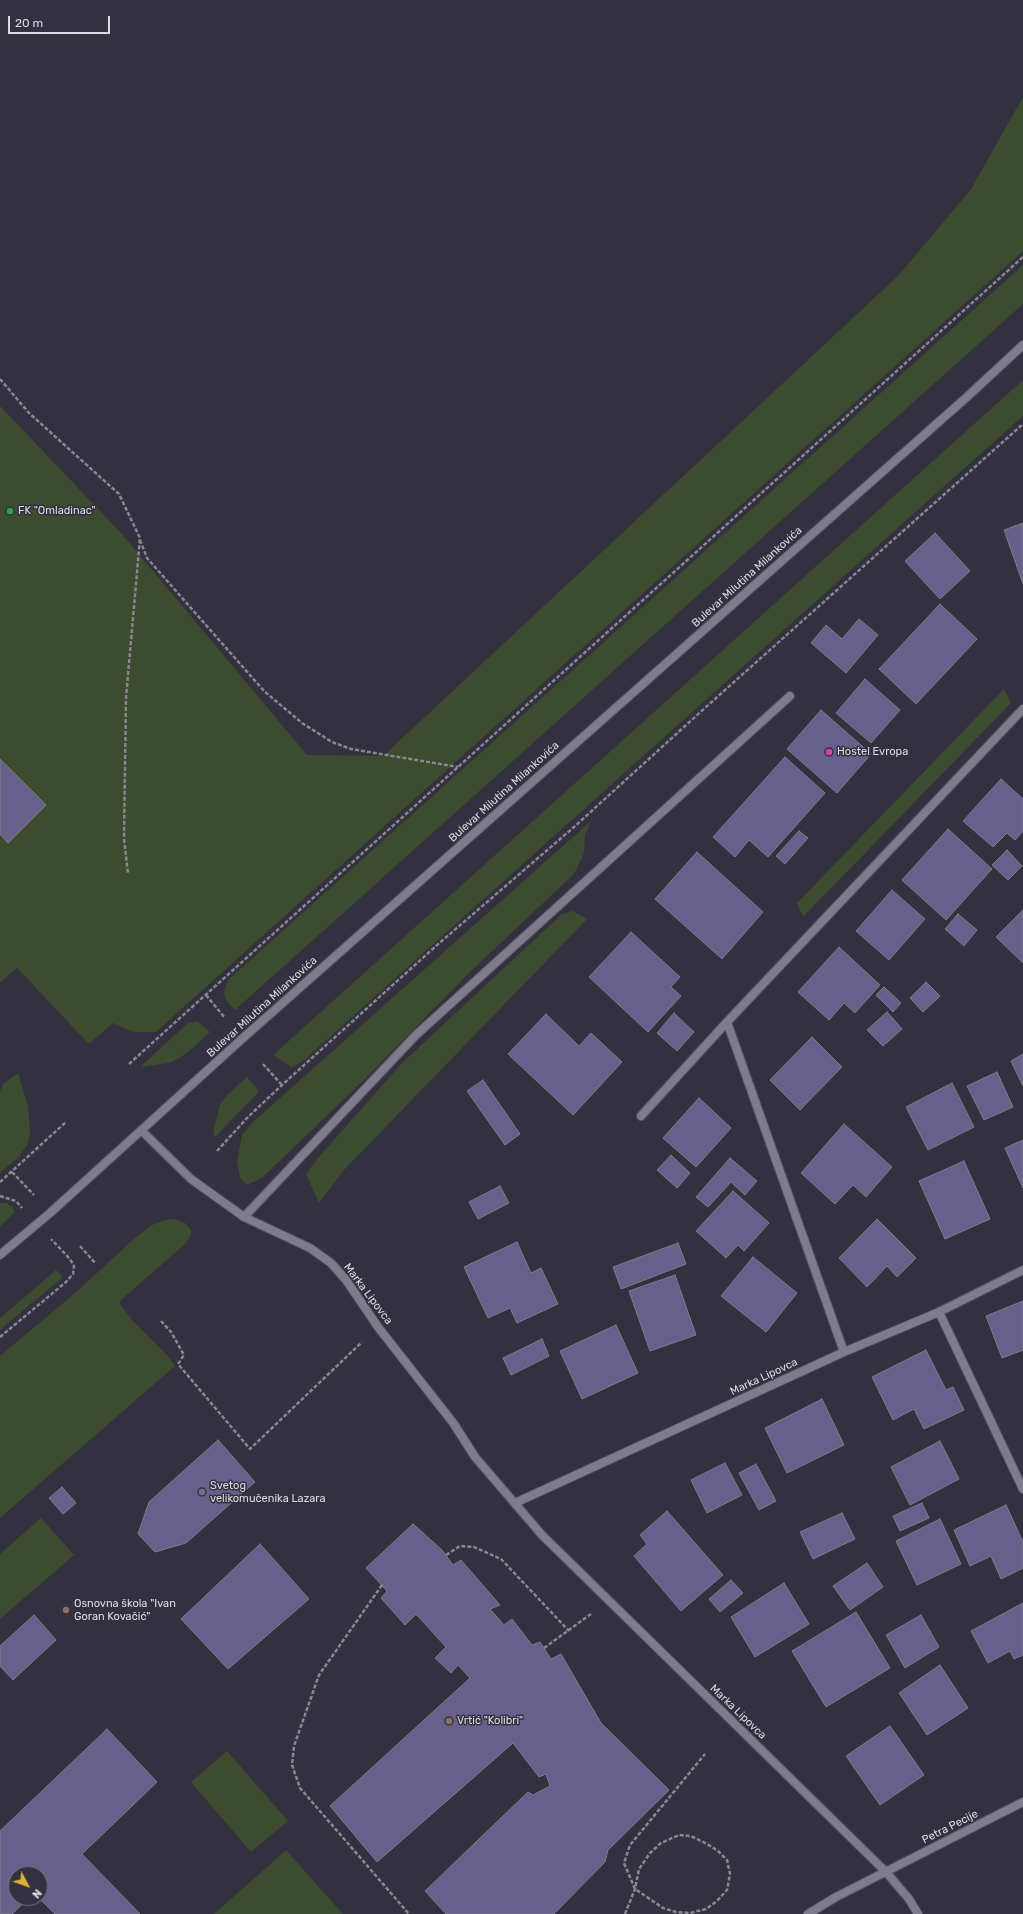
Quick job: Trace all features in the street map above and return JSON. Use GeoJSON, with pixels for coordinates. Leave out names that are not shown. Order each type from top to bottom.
{"type":"FeatureCollection","features":[{"type":"Feature","properties":{"kind":"street","name":"Bulevar Milutina Milankovića"},"geometry":{"type":"LineString","coordinates":[[0,1255],[963,401],[1023,345]]}},
{"type":"Feature","properties":{"kind":"street"},"geometry":{"type":"LineString","coordinates":[[244,1217],[416,1035],[790,696]]}},
{"type":"Feature","properties":{"kind":"street"},"geometry":{"type":"LineString","coordinates":[[641,1116],[727,1022],[1023,709]]}},
{"type":"Feature","properties":{"kind":"street"},"geometry":{"type":"LineString","coordinates":[[727,1022],[844,1352]]}},
{"type":"Feature","properties":{"kind":"street","name":"Marka Lipovca"},"geometry":{"type":"LineString","coordinates":[[142,1130],[191,1179],[244,1217],[310,1248],[330,1263],[346,1280],[378,1327],[454,1424],[475,1457],[542,1535],[886,1872],[909,1899],[918,1914]]}},
{"type":"Feature","properties":{"kind":"street","name":"Marka Lipovca"},"geometry":{"type":"LineString","coordinates":[[515,1504],[844,1352],[939,1312],[1023,1270]]}},
{"type":"Feature","properties":{"kind":"street"},"geometry":{"type":"LineString","coordinates":[[939,1312],[1023,1489]]}},
{"type":"Feature","properties":{"kind":"street","name":"Petra Pecije"},"geometry":{"type":"LineString","coordinates":[[886,1872],[1023,1802]]}},
{"type":"Feature","properties":{"kind":"street"},"geometry":{"type":"LineString","coordinates":[[808,1914],[836,1897],[886,1872]]}},
{"type":"Feature","properties":{"kind":"path"},"geometry":{"type":"LineString","coordinates":[[129,1064],[1023,257]]}},
{"type":"Feature","properties":{"kind":"path"},"geometry":{"type":"LineString","coordinates":[[0,379],[29,413],[92,472],[119,494],[140,538],[147,558],[264,691],[302,723],[332,742],[351,748],[459,767]]}},
{"type":"Feature","properties":{"kind":"path"},"geometry":{"type":"LineString","coordinates":[[217,1151],[248,1117],[282,1085],[436,946],[574,827],[712,701],[1023,424]]}},
{"type":"Feature","properties":{"kind":"path"},"geometry":{"type":"LineString","coordinates":[[128,874],[124,838],[126,698],[140,538]]}},
{"type":"Feature","properties":{"kind":"path"},"geometry":{"type":"LineString","coordinates":[[206,996],[225,1018]]}},
{"type":"Feature","properties":{"kind":"path"},"geometry":{"type":"LineString","coordinates":[[263,1064],[282,1085]]}},
{"type":"Feature","properties":{"kind":"path"},"geometry":{"type":"LineString","coordinates":[[0,1182],[66,1122]]}},
{"type":"Feature","properties":{"kind":"path"},"geometry":{"type":"LineString","coordinates":[[12,1172],[34,1195]]}},
{"type":"Feature","properties":{"kind":"path"},"geometry":{"type":"LineString","coordinates":[[0,1196],[16,1201],[70,1259],[74,1266],[73,1274],[66,1282],[0,1337]]}},
{"type":"Feature","properties":{"kind":"path"},"geometry":{"type":"LineString","coordinates":[[80,1246],[96,1264]]}},
{"type":"Feature","properties":{"kind":"path"},"geometry":{"type":"LineString","coordinates":[[161,1321],[171,1332],[184,1356],[178,1364],[238,1438],[250,1449],[378,1327]]}},
{"type":"Feature","properties":{"kind":"path"},"geometry":{"type":"LineString","coordinates":[[446,1555],[460,1546],[474,1547],[501,1559],[569,1631]]}},
{"type":"Feature","properties":{"kind":"path"},"geometry":{"type":"LineString","coordinates":[[382,1585],[319,1675],[294,1746],[292,1765],[300,1788],[409,1914]]}},
{"type":"Feature","properties":{"kind":"path"},"geometry":{"type":"LineString","coordinates":[[544,1648],[592,1614],[607,1598]]}},
{"type":"Feature","properties":{"kind":"path"},"geometry":{"type":"LineString","coordinates":[[625,1914],[635,1890],[639,1870],[650,1853],[661,1843],[679,1834],[691,1836],[707,1844],[718,1851],[727,1860],[730,1874],[727,1890],[717,1901],[706,1909],[690,1913],[676,1912],[663,1908],[635,1890],[624,1863],[630,1845],[705,1754]]}},
{"type":"Feature","properties":{"kind":"green space"},"geometry":{"type":"Polygon","coordinates":[[[1023,97],[1023,251],[156,1032],[133,1032],[113,1023],[89,1044],[17,968],[0,983],[0,406],[122,534],[307,755],[383,756],[899,275],[971,189],[1023,97]]]}},
{"type":"Feature","properties":{"kind":"green space"},"geometry":{"type":"Polygon","coordinates":[[[1023,265],[1023,304],[235,1010],[225,999],[224,992],[228,980],[1023,265]]]}},
{"type":"Feature","properties":{"kind":"green space"},"geometry":{"type":"Polygon","coordinates":[[[1023,380],[1023,416],[303,1061],[291,1067],[273,1055],[1023,380]]]}},
{"type":"Feature","properties":{"kind":"green space"},"geometry":{"type":"Polygon","coordinates":[[[1004,689],[1011,703],[803,917],[797,903],[1004,689]]]}},
{"type":"Feature","properties":{"kind":"green space"},"geometry":{"type":"Polygon","coordinates":[[[591,821],[585,835],[584,853],[574,874],[471,971],[365,1079],[263,1177],[247,1185],[240,1178],[237,1161],[242,1135],[253,1122],[591,821]]]}},
{"type":"Feature","properties":{"kind":"green space"},"geometry":{"type":"Polygon","coordinates":[[[572,911],[587,919],[343,1171],[319,1203],[306,1174],[317,1159],[403,1062],[562,914],[572,911]]]}},
{"type":"Feature","properties":{"kind":"green space"},"geometry":{"type":"Polygon","coordinates":[[[197,1021],[210,1032],[194,1047],[181,1057],[169,1063],[140,1067],[188,1023],[197,1021]]]}},
{"type":"Feature","properties":{"kind":"green space"},"geometry":{"type":"Polygon","coordinates":[[[18,1073],[28,1106],[30,1134],[27,1145],[19,1157],[0,1173],[0,1091],[3,1084],[18,1073]]]}},
{"type":"Feature","properties":{"kind":"green space"},"geometry":{"type":"Polygon","coordinates":[[[247,1077],[258,1090],[257,1094],[215,1137],[213,1134],[220,1104],[227,1095],[247,1077]]]}},
{"type":"Feature","properties":{"kind":"green space"},"geometry":{"type":"Polygon","coordinates":[[[0,1203],[6,1203],[12,1206],[15,1212],[0,1226],[0,1203]]]}},
{"type":"Feature","properties":{"kind":"green space"},"geometry":{"type":"Polygon","coordinates":[[[175,1219],[185,1223],[191,1230],[191,1235],[185,1244],[120,1301],[120,1304],[132,1320],[166,1354],[175,1366],[0,1518],[0,1356],[74,1294],[135,1238],[152,1225],[165,1220],[175,1219]]]}},
{"type":"Feature","properties":{"kind":"green space"},"geometry":{"type":"Polygon","coordinates":[[[56,1270],[63,1277],[0,1330],[0,1318],[56,1270]]]}},
{"type":"Feature","properties":{"kind":"green space"},"geometry":{"type":"Polygon","coordinates":[[[41,1518],[74,1555],[0,1619],[0,1554],[41,1518]]]}},
{"type":"Feature","properties":{"kind":"green space"},"geometry":{"type":"Polygon","coordinates":[[[227,1751],[288,1821],[251,1852],[191,1782],[227,1751]]]}},
{"type":"Feature","properties":{"kind":"green space"},"geometry":{"type":"Polygon","coordinates":[[[286,1850],[343,1914],[214,1914],[286,1850]]]}},
{"type":"Feature","properties":{"kind":"building"},"geometry":{"type":"Polygon","coordinates":[[[1023,523],[1023,584],[1004,530],[1023,523]]]}},
{"type":"Feature","properties":{"kind":"building"},"geometry":{"type":"Polygon","coordinates":[[[935,533],[970,571],[940,599],[905,561],[935,533]]]}},
{"type":"Feature","properties":{"kind":"building"},"geometry":{"type":"Polygon","coordinates":[[[940,604],[977,639],[916,704],[879,669],[940,604]]]}},
{"type":"Feature","properties":{"kind":"building"},"geometry":{"type":"Polygon","coordinates":[[[859,619],[878,635],[846,673],[811,643],[826,625],[842,639],[859,619]]]}},
{"type":"Feature","properties":{"kind":"building"},"geometry":{"type":"Polygon","coordinates":[[[865,679],[900,710],[871,743],[836,713],[865,679]]]}},
{"type":"Feature","properties":{"kind":"building","name":"Hostel Evropa"},"geometry":{"type":"Polygon","coordinates":[[[821,710],[871,754],[837,793],[787,749],[821,710]]]}},
{"type":"Feature","properties":{"kind":"building"},"geometry":{"type":"Polygon","coordinates":[[[785,757],[825,793],[768,857],[749,840],[735,857],[713,837],[785,757]]]}},
{"type":"Feature","properties":{"kind":"building"},"geometry":{"type":"Polygon","coordinates":[[[0,759],[46,805],[8,843],[0,834],[0,759]]]}},
{"type":"Feature","properties":{"kind":"building"},"geometry":{"type":"Polygon","coordinates":[[[1001,779],[1023,799],[1023,831],[1015,840],[1007,833],[993,847],[963,821],[1001,779]]]}},
{"type":"Feature","properties":{"kind":"building"},"geometry":{"type":"Polygon","coordinates":[[[948,829],[992,869],[946,920],[902,880],[948,829]]]}},
{"type":"Feature","properties":{"kind":"building"},"geometry":{"type":"Polygon","coordinates":[[[799,831],[808,838],[785,864],[776,856],[799,831]]]}},
{"type":"Feature","properties":{"kind":"building"},"geometry":{"type":"Polygon","coordinates":[[[1007,850],[1022,866],[1008,880],[992,865],[1007,850]]]}},
{"type":"Feature","properties":{"kind":"building"},"geometry":{"type":"Polygon","coordinates":[[[697,852],[763,912],[722,959],[655,899],[697,852]]]}},
{"type":"Feature","properties":{"kind":"building"},"geometry":{"type":"Polygon","coordinates":[[[892,890],[925,919],[889,960],[856,931],[892,890]]]}},
{"type":"Feature","properties":{"kind":"building"},"geometry":{"type":"Polygon","coordinates":[[[1023,910],[1023,963],[996,937],[1023,910]]]}},
{"type":"Feature","properties":{"kind":"building"},"geometry":{"type":"Polygon","coordinates":[[[958,914],[977,930],[964,946],[945,929],[958,914]]]}},
{"type":"Feature","properties":{"kind":"building"},"geometry":{"type":"Polygon","coordinates":[[[631,932],[680,977],[671,987],[681,996],[648,1032],[589,977],[631,932]]]}},
{"type":"Feature","properties":{"kind":"building"},"geometry":{"type":"Polygon","coordinates":[[[839,947],[880,985],[855,1013],[844,1003],[829,1020],[798,992],[839,947]]]}},
{"type":"Feature","properties":{"kind":"building"},"geometry":{"type":"Polygon","coordinates":[[[926,982],[940,996],[923,1012],[910,998],[926,982]]]}},
{"type":"Feature","properties":{"kind":"building"},"geometry":{"type":"Polygon","coordinates":[[[884,987],[901,1003],[893,1012],[876,995],[884,987]]]}},
{"type":"Feature","properties":{"kind":"building"},"geometry":{"type":"Polygon","coordinates":[[[887,1012],[902,1029],[883,1046],[867,1030],[887,1012]]]}},
{"type":"Feature","properties":{"kind":"building"},"geometry":{"type":"Polygon","coordinates":[[[674,1013],[694,1032],[677,1051],[657,1033],[674,1013]]]}},
{"type":"Feature","properties":{"kind":"building"},"geometry":{"type":"Polygon","coordinates":[[[546,1014],[579,1046],[591,1033],[622,1062],[573,1115],[508,1054],[546,1014]]]}},
{"type":"Feature","properties":{"kind":"building"},"geometry":{"type":"Polygon","coordinates":[[[812,1037],[842,1067],[800,1110],[770,1080],[812,1037]]]}},
{"type":"Feature","properties":{"kind":"building"},"geometry":{"type":"Polygon","coordinates":[[[1023,1054],[1023,1086],[1011,1061],[1023,1054]]]}},
{"type":"Feature","properties":{"kind":"building"},"geometry":{"type":"Polygon","coordinates":[[[997,1072],[1013,1107],[984,1120],[967,1086],[997,1072]]]}},
{"type":"Feature","properties":{"kind":"building"},"geometry":{"type":"Polygon","coordinates":[[[483,1080],[520,1134],[505,1145],[467,1091],[483,1080]]]}},
{"type":"Feature","properties":{"kind":"building"},"geometry":{"type":"Polygon","coordinates":[[[952,1083],[974,1127],[928,1150],[906,1107],[952,1083]]]}},
{"type":"Feature","properties":{"kind":"building"},"geometry":{"type":"Polygon","coordinates":[[[699,1098],[731,1128],[696,1167],[663,1138],[699,1098]]]}},
{"type":"Feature","properties":{"kind":"building"},"geometry":{"type":"Polygon","coordinates":[[[844,1124],[892,1167],[866,1197],[853,1185],[835,1204],[801,1173],[844,1124]]]}},
{"type":"Feature","properties":{"kind":"building"},"geometry":{"type":"Polygon","coordinates":[[[1023,1140],[1023,1188],[1005,1148],[1023,1140]]]}},
{"type":"Feature","properties":{"kind":"building"},"geometry":{"type":"Polygon","coordinates":[[[671,1155],[690,1173],[677,1188],[657,1170],[671,1155]]]}},
{"type":"Feature","properties":{"kind":"building"},"geometry":{"type":"Polygon","coordinates":[[[730,1158],[757,1181],[745,1195],[731,1182],[708,1207],[696,1197],[730,1158]]]}},
{"type":"Feature","properties":{"kind":"building"},"geometry":{"type":"Polygon","coordinates":[[[964,1161],[990,1219],[945,1239],[919,1181],[964,1161]]]}},
{"type":"Feature","properties":{"kind":"building"},"geometry":{"type":"Polygon","coordinates":[[[500,1186],[509,1203],[478,1219],[469,1202],[500,1186]]]}},
{"type":"Feature","properties":{"kind":"building"},"geometry":{"type":"Polygon","coordinates":[[[733,1191],[769,1223],[744,1251],[738,1245],[726,1258],[696,1231],[733,1191]]]}},
{"type":"Feature","properties":{"kind":"building"},"geometry":{"type":"Polygon","coordinates":[[[877,1219],[916,1258],[897,1277],[887,1266],[867,1287],[839,1258],[877,1219]]]}},
{"type":"Feature","properties":{"kind":"building"},"geometry":{"type":"Polygon","coordinates":[[[517,1242],[531,1273],[541,1268],[558,1304],[517,1323],[510,1308],[488,1318],[464,1267],[517,1242]]]}},
{"type":"Feature","properties":{"kind":"building"},"geometry":{"type":"Polygon","coordinates":[[[678,1243],[686,1264],[621,1289],[613,1267],[678,1243]]]}},
{"type":"Feature","properties":{"kind":"building"},"geometry":{"type":"Polygon","coordinates":[[[753,1257],[797,1293],[766,1332],[721,1296],[753,1257]]]}},
{"type":"Feature","properties":{"kind":"building"},"geometry":{"type":"Polygon","coordinates":[[[675,1275],[696,1335],[650,1351],[629,1291],[675,1275]]]}},
{"type":"Feature","properties":{"kind":"building"},"geometry":{"type":"Polygon","coordinates":[[[1023,1301],[1023,1350],[1002,1358],[986,1316],[1023,1301]]]}},
{"type":"Feature","properties":{"kind":"building"},"geometry":{"type":"Polygon","coordinates":[[[616,1325],[638,1373],[582,1399],[560,1351],[616,1325]]]}},
{"type":"Feature","properties":{"kind":"building"},"geometry":{"type":"Polygon","coordinates":[[[542,1339],[549,1356],[511,1375],[503,1358],[542,1339]]]}},
{"type":"Feature","properties":{"kind":"building"},"geometry":{"type":"Polygon","coordinates":[[[926,1350],[946,1390],[953,1387],[964,1410],[924,1429],[914,1409],[893,1420],[872,1377],[926,1350]]]}},
{"type":"Feature","properties":{"kind":"building"},"geometry":{"type":"Polygon","coordinates":[[[822,1399],[844,1445],[787,1473],[765,1428],[822,1399]]]}},
{"type":"Feature","properties":{"kind":"building","name":"Svetog velikomučenika Lazara"},"geometry":{"type":"Polygon","coordinates":[[[218,1440],[255,1482],[186,1543],[155,1552],[138,1534],[149,1502],[218,1440]]]}},
{"type":"Feature","properties":{"kind":"building"},"geometry":{"type":"Polygon","coordinates":[[[940,1441],[959,1479],[910,1505],[891,1467],[940,1441]]]}},
{"type":"Feature","properties":{"kind":"building"},"geometry":{"type":"Polygon","coordinates":[[[725,1463],[742,1495],[707,1513],[691,1480],[725,1463]]]}},
{"type":"Feature","properties":{"kind":"building"},"geometry":{"type":"Polygon","coordinates":[[[756,1464],[776,1501],[759,1510],[739,1473],[756,1464]]]}},
{"type":"Feature","properties":{"kind":"building"},"geometry":{"type":"Polygon","coordinates":[[[62,1487],[76,1503],[63,1514],[49,1498],[62,1487]]]}},
{"type":"Feature","properties":{"kind":"building"},"geometry":{"type":"Polygon","coordinates":[[[922,1503],[929,1518],[900,1531],[893,1516],[922,1503]]]}},
{"type":"Feature","properties":{"kind":"building"},"geometry":{"type":"Polygon","coordinates":[[[1006,1505],[1023,1542],[1023,1568],[1001,1579],[991,1556],[970,1566],[954,1530],[1006,1505]]]}},
{"type":"Feature","properties":{"kind":"building"},"geometry":{"type":"Polygon","coordinates":[[[667,1511],[723,1575],[681,1611],[634,1556],[647,1544],[640,1535],[667,1511]]]}},
{"type":"Feature","properties":{"kind":"building"},"geometry":{"type":"Polygon","coordinates":[[[842,1513],[855,1539],[813,1559],[800,1532],[842,1513]]]}},
{"type":"Feature","properties":{"kind":"building"},"geometry":{"type":"Polygon","coordinates":[[[940,1519],[961,1564],[917,1585],[896,1541],[940,1519]]]}},
{"type":"Feature","properties":{"kind":"building"},"geometry":{"type":"Polygon","coordinates":[[[413,1524],[442,1550],[453,1565],[461,1560],[500,1605],[490,1609],[504,1625],[512,1619],[532,1645],[540,1642],[551,1659],[561,1654],[601,1723],[669,1790],[608,1850],[605,1862],[554,1914],[446,1914],[425,1891],[528,1792],[533,1795],[550,1786],[546,1774],[539,1777],[513,1743],[377,1862],[330,1806],[470,1678],[458,1665],[451,1673],[435,1658],[446,1647],[416,1614],[405,1625],[381,1598],[387,1591],[366,1568],[413,1524]]]}},
{"type":"Feature","properties":{"kind":"building"},"geometry":{"type":"Polygon","coordinates":[[[260,1544],[309,1599],[228,1669],[181,1619],[260,1544]]]}},
{"type":"Feature","properties":{"kind":"building"},"geometry":{"type":"Polygon","coordinates":[[[867,1563],[883,1587],[850,1610],[833,1586],[867,1563]]]}},
{"type":"Feature","properties":{"kind":"building"},"geometry":{"type":"Polygon","coordinates":[[[731,1580],[743,1593],[720,1612],[709,1599],[731,1580]]]}},
{"type":"Feature","properties":{"kind":"building"},"geometry":{"type":"Polygon","coordinates":[[[784,1583],[809,1624],[755,1657],[731,1617],[784,1583]]]}},
{"type":"Feature","properties":{"kind":"building"},"geometry":{"type":"Polygon","coordinates":[[[1023,1603],[1023,1655],[1014,1659],[1010,1651],[988,1663],[971,1631],[1023,1603]]]}},
{"type":"Feature","properties":{"kind":"building"},"geometry":{"type":"Polygon","coordinates":[[[856,1612],[890,1668],[826,1707],[792,1651],[856,1612]]]}},
{"type":"Feature","properties":{"kind":"building"},"geometry":{"type":"Polygon","coordinates":[[[34,1615],[56,1640],[13,1680],[0,1666],[0,1646],[34,1615]]]}},
{"type":"Feature","properties":{"kind":"building"},"geometry":{"type":"Polygon","coordinates":[[[921,1615],[939,1647],[905,1668],[886,1635],[921,1615]]]}},
{"type":"Feature","properties":{"kind":"building"},"geometry":{"type":"Polygon","coordinates":[[[940,1665],[968,1708],[927,1735],[899,1693],[940,1665]]]}},
{"type":"Feature","properties":{"kind":"building"},"geometry":{"type":"Polygon","coordinates":[[[890,1726],[924,1775],[880,1805],[846,1756],[890,1726]]]}},
{"type":"Feature","properties":{"kind":"building"},"geometry":{"type":"Polygon","coordinates":[[[107,1729],[157,1782],[82,1854],[140,1914],[55,1914],[47,1906],[48,1866],[8,1866],[8,1906],[20,1906],[12,1914],[0,1914],[0,1831],[107,1729]]]}},
{"type":"Feature","properties":{"kind":"place","name":"FK \"Omladinac\""},"geometry":{"type":"Point","coordinates":[10,511]}},
{"type":"Feature","properties":{"kind":"place","name":"Hostel Evropa"},"geometry":{"type":"Point","coordinates":[829,752]}},
{"type":"Feature","properties":{"kind":"place","name":"Svetog velikomučenika Lazara"},"geometry":{"type":"Point","coordinates":[202,1492]}},
{"type":"Feature","properties":{"kind":"place","name":"Osnovna škola \"Ivan Goran Kovačić\""},"geometry":{"type":"Point","coordinates":[66,1610]}},
{"type":"Feature","properties":{"kind":"place","name":"Vrtić \"Kolibri\""},"geometry":{"type":"Point","coordinates":[449,1721]}}]}
